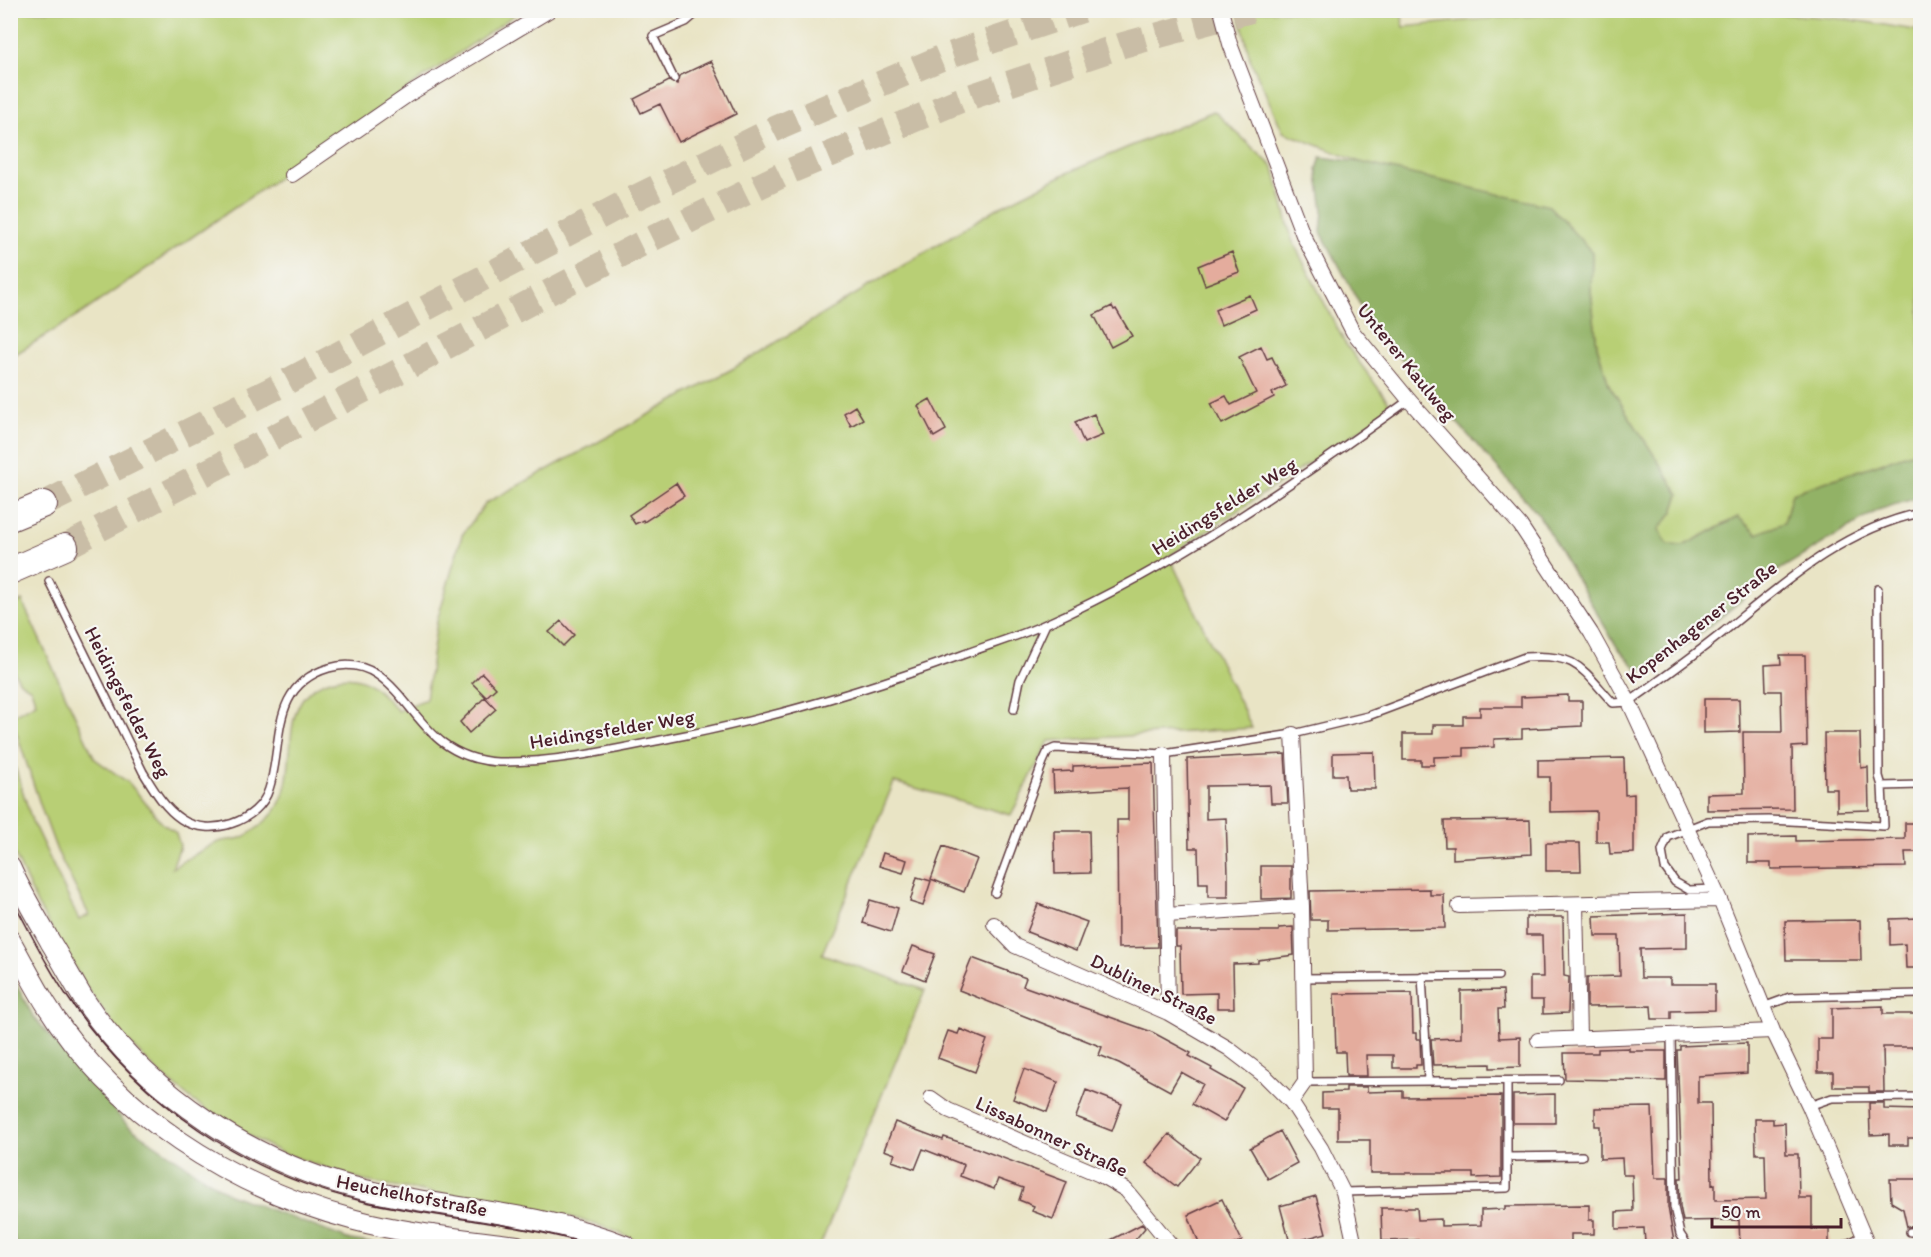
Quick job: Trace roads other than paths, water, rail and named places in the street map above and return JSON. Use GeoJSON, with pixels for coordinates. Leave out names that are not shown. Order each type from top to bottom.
{"type":"FeatureCollection","features":[{"type":"Feature","properties":{"kind":"highway"},"geometry":{"type":"LineString","coordinates":[[10,518],[44,504]]}},
{"type":"Feature","properties":{"kind":"highway"},"geometry":{"type":"LineString","coordinates":[[10,571],[64,547]]}},
{"type":"Feature","properties":{"kind":"main road","name":"Heuchelhofstraße"},"geometry":{"type":"LineString","coordinates":[[10,867],[20,890],[84,999],[126,1051],[177,1099],[245,1144],[295,1169],[366,1190],[518,1215],[597,1235],[626,1246]]}},
{"type":"Feature","properties":{"kind":"main road","name":"Heuchelhofstraße"},"geometry":{"type":"LineString","coordinates":[[10,940],[46,1005],[92,1064],[145,1116],[240,1179],[289,1200],[356,1221],[517,1246]]}},
{"type":"Feature","properties":{"kind":"street"},"geometry":{"type":"LineString","coordinates":[[292,176],[408,95],[550,10]]}},
{"type":"Feature","properties":{"kind":"street","name":"Unterer Kaulweg"},"geometry":{"type":"LineString","coordinates":[[1221,10],[1230,44],[1308,245],[1353,332],[1409,400],[1520,525],[1591,633],[1629,702]]}},
{"type":"Feature","properties":{"kind":"street","name":"Kopenhagener Straße"},"geometry":{"type":"LineString","coordinates":[[1629,702],[1717,895],[1773,1031],[1809,1106],[1866,1241]]}},
{"type":"Feature","properties":{"kind":"street"},"geometry":{"type":"LineString","coordinates":[[1291,1102],[1305,1082],[1302,906],[1293,734]]}},
{"type":"Feature","properties":{"kind":"street"},"geometry":{"type":"LineString","coordinates":[[1164,754],[1168,1013]]}},
{"type":"Feature","properties":{"kind":"street"},"geometry":{"type":"LineString","coordinates":[[1459,906],[1575,903],[1717,895]]}},
{"type":"Feature","properties":{"kind":"street"},"geometry":{"type":"LineString","coordinates":[[1575,903],[1579,1037]]}},
{"type":"Feature","properties":{"kind":"street"},"geometry":{"type":"LineString","coordinates":[[1167,915],[1302,906]]}},
{"type":"Feature","properties":{"kind":"street","name":"Dubliner Straße"},"geometry":{"type":"LineString","coordinates":[[994,924],[1015,946],[1168,1013],[1228,1048],[1266,1077],[1291,1102],[1316,1140],[1343,1192],[1355,1246]]}},
{"type":"Feature","properties":{"kind":"street"},"geometry":{"type":"LineString","coordinates":[[1539,1040],[1773,1031]]}},
{"type":"Feature","properties":{"kind":"street","name":"Lissabonner Straße"},"geometry":{"type":"LineString","coordinates":[[931,1098],[948,1110],[1100,1175],[1126,1191],[1172,1246]]}},
{"type":"Feature","properties":{"kind":"lane"},"geometry":{"type":"LineString","coordinates":[[674,79],[653,36],[686,22],[700,10]]}},
{"type":"Feature","properties":{"kind":"lane","name":"Heidingsfelder Weg"},"geometry":{"type":"LineString","coordinates":[[49,581],[142,772],[162,801],[182,820],[202,826],[229,826],[250,815],[269,792],[279,720],[292,696],[305,680],[330,668],[352,666],[372,671],[394,688],[439,740],[461,754],[494,762],[547,760],[721,728],[824,701],[1046,624],[1165,563],[1279,493],[1409,400]]}},
{"type":"Feature","properties":{"kind":"lane","name":"Kopenhagener Straße"},"geometry":{"type":"LineString","coordinates":[[1629,702],[1719,635],[1785,580],[1851,538],[1893,519],[1920,513]]}},
{"type":"Feature","properties":{"kind":"lane"},"geometry":{"type":"LineString","coordinates":[[1717,895],[1689,890],[1675,882],[1665,868],[1662,851],[1668,837],[1708,821],[1769,820],[1884,826],[1882,786],[1879,776],[1878,589]]}},
{"type":"Feature","properties":{"kind":"lane"},"geometry":{"type":"LineString","coordinates":[[1014,709],[1020,680],[1046,624]]}},
{"type":"Feature","properties":{"kind":"lane"},"geometry":{"type":"LineString","coordinates":[[995,894],[1048,751],[1055,748],[1164,754],[1293,734],[1368,716],[1525,657],[1549,655],[1573,662],[1589,674],[1613,703],[1629,702]]}},
{"type":"Feature","properties":{"kind":"lane"},"geometry":{"type":"LineString","coordinates":[[1882,786],[1920,785]]}},
{"type":"Feature","properties":{"kind":"lane"},"geometry":{"type":"LineString","coordinates":[[1422,976],[1428,1080]]}},
{"type":"Feature","properties":{"kind":"lane"},"geometry":{"type":"LineString","coordinates":[[1303,978],[1498,976]]}},
{"type":"Feature","properties":{"kind":"lane"},"geometry":{"type":"LineString","coordinates":[[1763,1007],[1790,997],[1920,994]]}},
{"type":"Feature","properties":{"kind":"lane"},"geometry":{"type":"LineString","coordinates":[[1671,1035],[1674,1207],[1680,1234],[1688,1246]]}},
{"type":"Feature","properties":{"kind":"lane"},"geometry":{"type":"LineString","coordinates":[[1305,1082],[1559,1080]]}},
{"type":"Feature","properties":{"kind":"lane"},"geometry":{"type":"LineString","coordinates":[[1343,1192],[1507,1188],[1507,1082]]}},
{"type":"Feature","properties":{"kind":"lane"},"geometry":{"type":"LineString","coordinates":[[1809,1106],[1832,1098],[1920,1097]]}},
{"type":"Feature","properties":{"kind":"lane"},"geometry":{"type":"LineString","coordinates":[[1507,1157],[1582,1156]]}},
{"type":"Feature","properties":{"kind":"lane"},"geometry":{"type":"LineString","coordinates":[[1910,1232],[1920,1231]]}},
{"type":"Feature","properties":{"kind":"lane","name":"Kopenhagener Straße"},"geometry":{"type":"LineString","coordinates":[[1843,1246],[1866,1241]]}},
{"type":"Feature","properties":{"kind":"tunnel"},"geometry":{"type":"LineString","coordinates":[[44,504],[273,389],[623,204],[775,129],[941,58],[1082,10]]}},
{"type":"Feature","properties":{"kind":"tunnel"},"geometry":{"type":"LineString","coordinates":[[65,547],[639,245],[790,171],[958,101],[1123,45],[1251,10]]}},
{"type":"Feature","properties":{"kind":"tram line"},"geometry":{"type":"LineString","coordinates":[[10,895],[56,979],[100,1041],[131,1074],[164,1103],[200,1130],[237,1153],[277,1173],[319,1189],[362,1201],[536,1231],[593,1246]]}}]}
